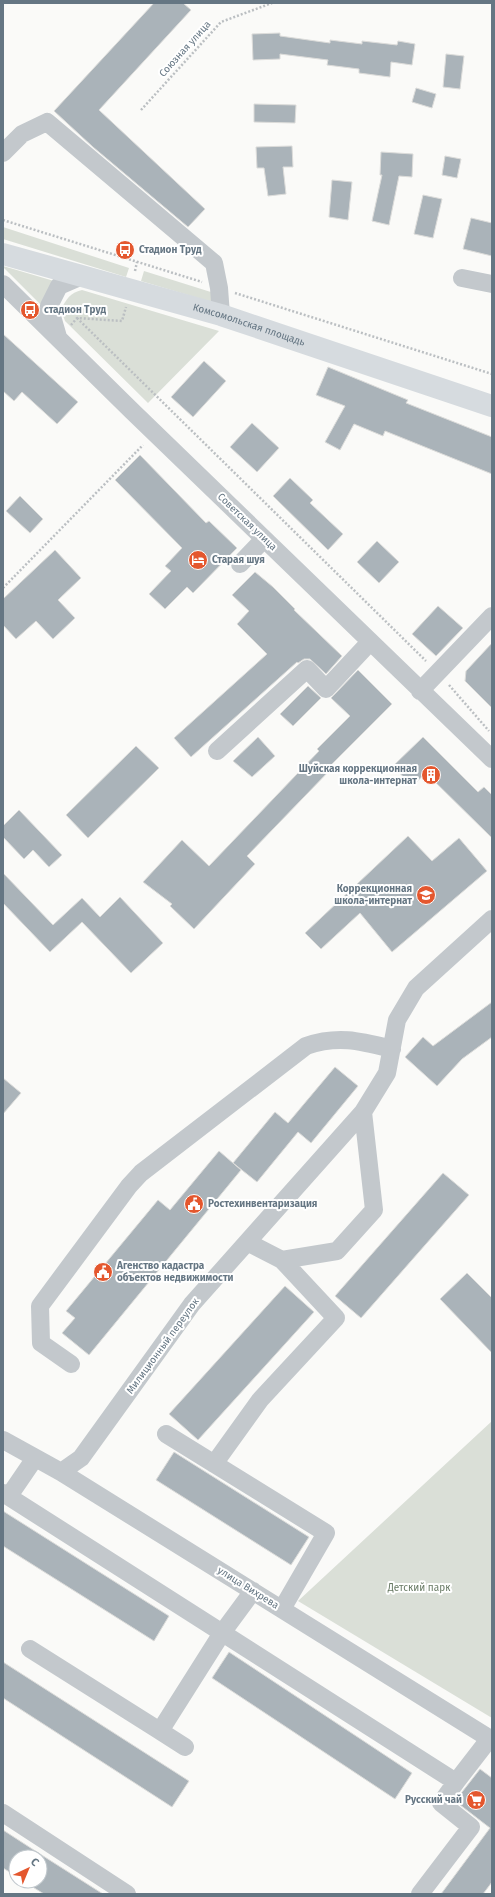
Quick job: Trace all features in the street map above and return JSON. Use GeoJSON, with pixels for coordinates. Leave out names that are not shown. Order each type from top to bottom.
{"type":"FeatureCollection","features":[{"type":"Feature","properties":{"kind":"main road","name":"Комсомольская площадь"},"geometry":{"type":"LineString","coordinates":[[3,254],[221,315],[492,406]]}},
{"type":"Feature","properties":{"kind":"street"},"geometry":{"type":"LineString","coordinates":[[3,152],[22,134],[47,122],[214,263],[219,288],[221,315]]}},
{"type":"Feature","properties":{"kind":"street"},"geometry":{"type":"LineString","coordinates":[[59,339],[49,306],[59,286],[82,276]]}},
{"type":"Feature","properties":{"kind":"street"},"geometry":{"type":"LineString","coordinates":[[462,278],[492,284]]}},
{"type":"Feature","properties":{"kind":"street","name":"Советская улица"},"geometry":{"type":"LineString","coordinates":[[3,284],[420,691],[492,759]]}},
{"type":"Feature","properties":{"kind":"street"},"geometry":{"type":"LineString","coordinates":[[240,564],[264,539]]}},
{"type":"Feature","properties":{"kind":"street"},"geometry":{"type":"LineString","coordinates":[[420,691],[492,616]]}},
{"type":"Feature","properties":{"kind":"street"},"geometry":{"type":"LineString","coordinates":[[217,751],[307,669],[326,689],[370,642]]}},
{"type":"Feature","properties":{"kind":"street","name":"Милиционный переулок"},"geometry":{"type":"LineString","coordinates":[[61,1472],[81,1458],[192,1304],[364,1112],[387,1073],[397,1020],[416,988],[492,919]]}},
{"type":"Feature","properties":{"kind":"street"},"geometry":{"type":"LineString","coordinates":[[71,1364],[41,1343],[40,1306],[129,1186],[141,1173],[306,1046],[320,1041],[351,1039],[392,1049]]}},
{"type":"Feature","properties":{"kind":"street"},"geometry":{"type":"LineString","coordinates":[[282,1260],[337,1251],[374,1210],[364,1112]]}},
{"type":"Feature","properties":{"kind":"street"},"geometry":{"type":"LineString","coordinates":[[214,1464],[260,1400],[336,1318],[282,1260],[247,1242]]}},
{"type":"Feature","properties":{"kind":"street"},"geometry":{"type":"LineString","coordinates":[[166,1434],[326,1533],[282,1609]]}},
{"type":"Feature","properties":{"kind":"street","name":"улица Вихрева"},"geometry":{"type":"LineString","coordinates":[[3,1440],[61,1472],[491,1739]]}},
{"type":"Feature","properties":{"kind":"street"},"geometry":{"type":"LineString","coordinates":[[35,1458],[6,1495],[456,1782]]}},
{"type":"Feature","properties":{"kind":"street"},"geometry":{"type":"LineString","coordinates":[[160,1731],[222,1632],[252,1591]]}},
{"type":"Feature","properties":{"kind":"street"},"geometry":{"type":"LineString","coordinates":[[30,1649],[185,1747]]}},
{"type":"Feature","properties":{"kind":"street"},"geometry":{"type":"LineString","coordinates":[[420,1894],[471,1827],[441,1804],[456,1782],[491,1739]]}},
{"type":"Feature","properties":{"kind":"street"},"geometry":{"type":"LineString","coordinates":[[3,1813],[127,1894]]}},
{"type":"Feature","properties":{"kind":"path","name":"Союзная улица"},"geometry":{"type":"LineString","coordinates":[[141,110],[221,22],[272,3]]}},
{"type":"Feature","properties":{"kind":"path"},"geometry":{"type":"LineString","coordinates":[[3,220],[492,374]]}},
{"type":"Feature","properties":{"kind":"path"},"geometry":{"type":"LineString","coordinates":[[59,339],[77,318]]}},
{"type":"Feature","properties":{"kind":"path"},"geometry":{"type":"LineString","coordinates":[[77,318],[122,321]]}},
{"type":"Feature","properties":{"kind":"path"},"geometry":{"type":"LineString","coordinates":[[77,318],[438,672],[492,734]]}},
{"type":"Feature","properties":{"kind":"path"},"geometry":{"type":"LineString","coordinates":[[3,588],[145,444]]}},
{"type":"Feature","properties":{"kind":"green space"},"geometry":{"type":"Polygon","coordinates":[[[3,227],[129,268],[126,277],[3,239],[3,227]]]}},
{"type":"Feature","properties":{"kind":"green space"},"geometry":{"type":"Polygon","coordinates":[[[3,267],[54,281],[44,308],[3,267]]]}},
{"type":"Feature","properties":{"kind":"green space"},"geometry":{"type":"Polygon","coordinates":[[[144,271],[214,293],[215,303],[141,281],[144,271]]]}},
{"type":"Feature","properties":{"kind":"green space"},"geometry":{"type":"Polygon","coordinates":[[[82,290],[219,331],[148,403],[65,321],[61,310],[71,295],[82,290]]]}},
{"type":"Feature","properties":{"kind":"green space","name":"Детский парк"},"geometry":{"type":"Polygon","coordinates":[[[492,1421],[492,1718],[298,1601],[492,1421]]]}},
{"type":"Feature","properties":{"kind":"building"},"geometry":{"type":"Polygon","coordinates":[[[154,3],[183,3],[191,10],[99,110],[205,209],[188,227],[93,147],[54,111],[154,3]]]}},
{"type":"Feature","properties":{"kind":"building"},"geometry":{"type":"Polygon","coordinates":[[[280,33],[280,36],[330,43],[330,40],[362,44],[362,41],[397,45],[398,41],[415,44],[412,65],[391,62],[390,77],[359,73],[359,69],[327,65],[328,60],[280,54],[280,59],[253,60],[252,34],[280,33]]]}},
{"type":"Feature","properties":{"kind":"building"},"geometry":{"type":"Polygon","coordinates":[[[446,54],[464,56],[460,89],[443,87],[446,54]]]}},
{"type":"Feature","properties":{"kind":"building"},"geometry":{"type":"Polygon","coordinates":[[[416,88],[436,94],[432,108],[412,102],[416,88]]]}},
{"type":"Feature","properties":{"kind":"building"},"geometry":{"type":"Polygon","coordinates":[[[254,104],[296,105],[295,123],[254,122],[254,104]]]}},
{"type":"Feature","properties":{"kind":"building"},"geometry":{"type":"Polygon","coordinates":[[[292,146],[293,167],[283,167],[286,194],[268,196],[264,168],[257,168],[256,147],[292,146]]]}},
{"type":"Feature","properties":{"kind":"building"},"geometry":{"type":"Polygon","coordinates":[[[381,152],[413,154],[412,177],[399,176],[389,225],[372,221],[382,175],[380,175],[381,152]]]}},
{"type":"Feature","properties":{"kind":"building"},"geometry":{"type":"Polygon","coordinates":[[[445,156],[461,159],[457,178],[442,175],[445,156]]]}},
{"type":"Feature","properties":{"kind":"building"},"geometry":{"type":"Polygon","coordinates":[[[332,180],[352,182],[348,220],[329,217],[332,180]]]}},
{"type":"Feature","properties":{"kind":"building"},"geometry":{"type":"Polygon","coordinates":[[[423,195],[442,199],[433,238],[414,234],[423,195]]]}},
{"type":"Feature","properties":{"kind":"building"},"geometry":{"type":"Polygon","coordinates":[[[471,218],[492,223],[492,256],[463,249],[471,218]]]}},
{"type":"Feature","properties":{"kind":"building"},"geometry":{"type":"Polygon","coordinates":[[[3,334],[78,402],[57,424],[22,392],[14,401],[3,391],[3,334]]]}},
{"type":"Feature","properties":{"kind":"building"},"geometry":{"type":"Polygon","coordinates":[[[204,361],[226,381],[193,417],[171,397],[204,361]]]}},
{"type":"Feature","properties":{"kind":"building"},"geometry":{"type":"Polygon","coordinates":[[[328,367],[408,400],[406,403],[492,437],[492,474],[385,431],[383,436],[354,424],[340,450],[325,442],[345,406],[316,395],[328,367]]]}},
{"type":"Feature","properties":{"kind":"building"},"geometry":{"type":"Polygon","coordinates":[[[252,423],[279,448],[257,472],[230,447],[252,423]]]}},
{"type":"Feature","properties":{"kind":"building"},"geometry":{"type":"Polygon","coordinates":[[[140,455],[206,523],[209,521],[237,548],[193,593],[187,587],[165,609],[149,594],[171,571],[165,566],[182,548],[115,480],[140,455]]]}},
{"type":"Feature","properties":{"kind":"building"},"geometry":{"type":"Polygon","coordinates":[[[290,478],[313,500],[310,503],[343,534],[328,550],[273,496],[290,478]]]}},
{"type":"Feature","properties":{"kind":"building"},"geometry":{"type":"Polygon","coordinates":[[[20,496],[43,519],[30,533],[6,511],[20,496]]]}},
{"type":"Feature","properties":{"kind":"building"},"geometry":{"type":"Polygon","coordinates":[[[377,541],[399,562],[379,583],[357,562],[377,541]]]}},
{"type":"Feature","properties":{"kind":"building"},"geometry":{"type":"Polygon","coordinates":[[[55,550],[81,578],[58,600],[75,618],[53,639],[36,621],[16,639],[3,625],[3,599],[55,550]]]}},
{"type":"Feature","properties":{"kind":"building"},"geometry":{"type":"Polygon","coordinates":[[[255,572],[273,587],[295,609],[294,610],[342,656],[326,674],[310,659],[304,659],[298,663],[297,662],[191,757],[174,738],[267,654],[237,624],[249,611],[232,595],[255,572]]]}},
{"type":"Feature","properties":{"kind":"building"},"geometry":{"type":"Polygon","coordinates":[[[438,606],[463,628],[436,656],[412,634],[438,606]]]}},
{"type":"Feature","properties":{"kind":"building"},"geometry":{"type":"Polygon","coordinates":[[[492,643],[492,708],[465,681],[466,671],[492,643]]]}},
{"type":"Feature","properties":{"kind":"building"},"geometry":{"type":"Polygon","coordinates":[[[358,670],[392,704],[330,766],[332,768],[247,856],[255,864],[194,929],[170,906],[172,904],[143,882],[182,840],[209,866],[319,751],[317,749],[350,716],[331,698],[358,670]]]}},
{"type":"Feature","properties":{"kind":"building"},"geometry":{"type":"Polygon","coordinates":[[[308,686],[321,698],[293,726],[280,714],[308,686]]]}},
{"type":"Feature","properties":{"kind":"building"},"geometry":{"type":"Polygon","coordinates":[[[258,737],[275,756],[252,777],[233,761],[258,737]]]}},
{"type":"Feature","properties":{"kind":"building","name":"Шуйская коррекционная школа-интернат"},"geometry":{"type":"Polygon","coordinates":[[[423,737],[478,792],[484,787],[492,795],[492,838],[426,773],[412,786],[393,766],[423,737]]]}},
{"type":"Feature","properties":{"kind":"building"},"geometry":{"type":"Polygon","coordinates":[[[136,746],[159,768],[88,838],[66,815],[136,746]]]}},
{"type":"Feature","properties":{"kind":"building"},"geometry":{"type":"Polygon","coordinates":[[[19,810],[62,855],[49,867],[33,850],[24,859],[3,837],[3,826],[19,810]]]}},
{"type":"Feature","properties":{"kind":"building"},"geometry":{"type":"Polygon","coordinates":[[[408,836],[432,861],[459,838],[487,871],[392,952],[360,913],[321,949],[305,933],[408,836]]]}},
{"type":"Feature","properties":{"kind":"building"},"geometry":{"type":"Polygon","coordinates":[[[3,873],[53,925],[82,898],[100,917],[120,897],[163,943],[131,973],[82,922],[50,952],[3,903],[3,873]]]}},
{"type":"Feature","properties":{"kind":"building"},"geometry":{"type":"Polygon","coordinates":[[[492,1002],[492,1037],[462,1059],[437,1086],[405,1057],[423,1037],[433,1046],[492,1002]]]}},
{"type":"Feature","properties":{"kind":"building"},"geometry":{"type":"Polygon","coordinates":[[[335,1067],[358,1086],[311,1143],[298,1132],[257,1182],[233,1163],[275,1112],[288,1123],[335,1067]]]}},
{"type":"Feature","properties":{"kind":"building"},"geometry":{"type":"Polygon","coordinates":[[[3,1078],[21,1093],[3,1114],[3,1078]]]}},
{"type":"Feature","properties":{"kind":"building"},"geometry":{"type":"Polygon","coordinates":[[[219,1151],[241,1170],[89,1355],[62,1333],[75,1318],[66,1311],[158,1200],[170,1210],[219,1151]]]}},
{"type":"Feature","properties":{"kind":"building"},"geometry":{"type":"Polygon","coordinates":[[[443,1173],[469,1195],[361,1318],[335,1296],[443,1173]]]}},
{"type":"Feature","properties":{"kind":"building"},"geometry":{"type":"Polygon","coordinates":[[[467,1273],[492,1298],[492,1353],[440,1299],[467,1273]]]}},
{"type":"Feature","properties":{"kind":"building"},"geometry":{"type":"Polygon","coordinates":[[[285,1286],[314,1312],[198,1440],[169,1414],[285,1286]]]}},
{"type":"Feature","properties":{"kind":"building"},"geometry":{"type":"Polygon","coordinates":[[[174,1452],[309,1537],[291,1565],[156,1480],[174,1452]]]}},
{"type":"Feature","properties":{"kind":"building"},"geometry":{"type":"Polygon","coordinates":[[[3,1511],[169,1616],[154,1641],[3,1546],[3,1511]]]}},
{"type":"Feature","properties":{"kind":"building"},"geometry":{"type":"Polygon","coordinates":[[[229,1652],[412,1773],[395,1799],[212,1678],[229,1652]]]}},
{"type":"Feature","properties":{"kind":"building"},"geometry":{"type":"Polygon","coordinates":[[[3,1662],[189,1781],[172,1807],[3,1698],[3,1662]]]}},
{"type":"Feature","properties":{"kind":"building"},"geometry":{"type":"Polygon","coordinates":[[[480,1769],[492,1778],[492,1882],[483,1894],[441,1894],[490,1828],[455,1801],[480,1769]]]}},
{"type":"Feature","properties":{"kind":"building"},"geometry":{"type":"Polygon","coordinates":[[[3,1830],[33,1849],[8,1849],[8,1871],[3,1868],[3,1830]]]}},
{"type":"Feature","properties":{"kind":"building"},"geometry":{"type":"Polygon","coordinates":[[[48,1859],[103,1894],[44,1894],[36,1889],[48,1889],[48,1859]]]}},
{"type":"Feature","properties":{"kind":"place","name":"Стадион Труд"},"geometry":{"type":"Point","coordinates":[125,250]}},
{"type":"Feature","properties":{"kind":"place","name":"стадион Труд"},"geometry":{"type":"Point","coordinates":[30,310]}},
{"type":"Feature","properties":{"kind":"place","name":"Старая шуя"},"geometry":{"type":"Point","coordinates":[198,560]}},
{"type":"Feature","properties":{"kind":"place","name":"Шуйская коррекционная школа-интернат"},"geometry":{"type":"Point","coordinates":[431,775]}},
{"type":"Feature","properties":{"kind":"place","name":"Коррекционная школа-интернат"},"geometry":{"type":"Point","coordinates":[426,895]}},
{"type":"Feature","properties":{"kind":"place","name":"Ростехинвентаризация"},"geometry":{"type":"Point","coordinates":[194,1204]}},
{"type":"Feature","properties":{"kind":"place","name":"Агенство кадастра объектов недвижимости"},"geometry":{"type":"Point","coordinates":[103,1272]}},
{"type":"Feature","properties":{"kind":"place","name":"Русский чай"},"geometry":{"type":"Point","coordinates":[476,1800]}}]}
